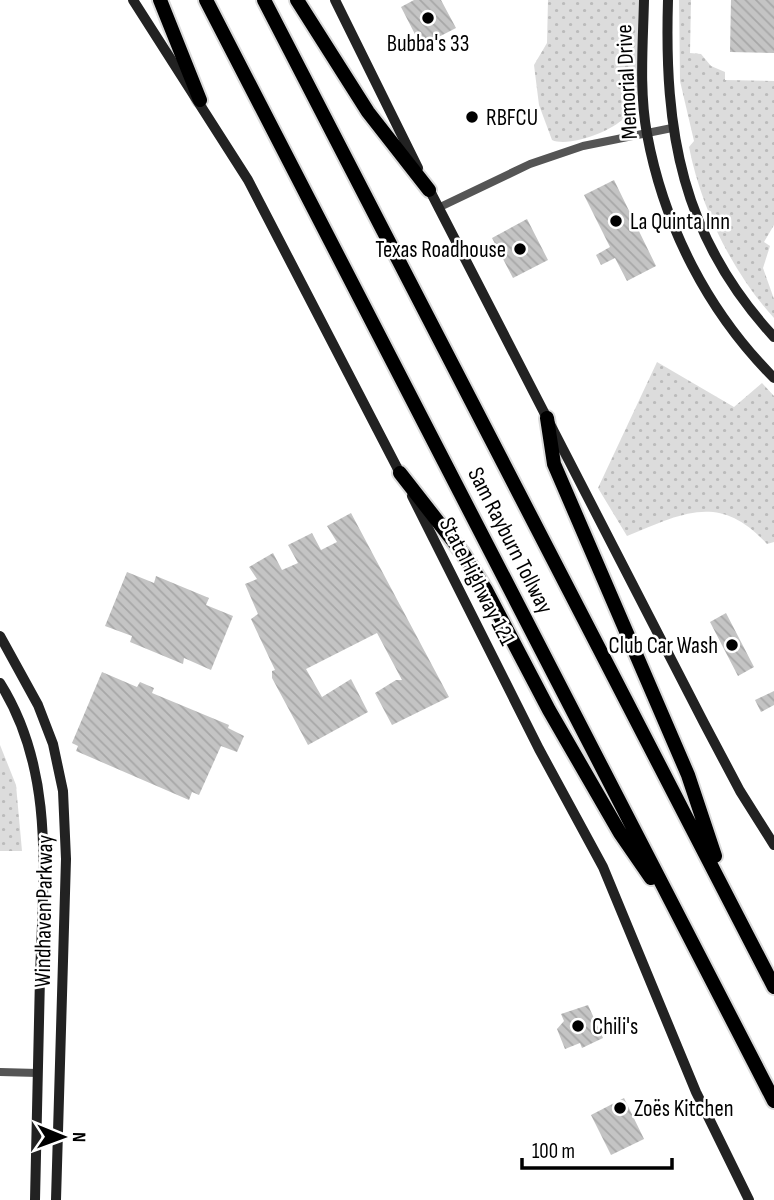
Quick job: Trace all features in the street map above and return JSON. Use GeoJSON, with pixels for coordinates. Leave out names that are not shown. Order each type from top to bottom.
{"type":"FeatureCollection","features":[{"type":"Feature","properties":{"kind":"highway"},"geometry":{"type":"LineString","coordinates":[[160,0],[200,100]]}},
{"type":"Feature","properties":{"kind":"highway","name":"Sam Rayburn Tollway"},"geometry":{"type":"LineString","coordinates":[[206,0],[774,1101]]}},
{"type":"Feature","properties":{"kind":"highway","name":"Sam Rayburn Tollway"},"geometry":{"type":"LineString","coordinates":[[264,0],[774,987]]}},
{"type":"Feature","properties":{"kind":"highway"},"geometry":{"type":"LineString","coordinates":[[297,0],[368,112],[429,190]]}},
{"type":"Feature","properties":{"kind":"highway"},"geometry":{"type":"LineString","coordinates":[[547,418],[554,464],[688,775],[730,901]]}},
{"type":"Feature","properties":{"kind":"highway"},"geometry":{"type":"LineString","coordinates":[[400,472],[464,555],[620,832],[689,934]]}},
{"type":"Feature","properties":{"kind":"main road","name":"State Highway 121"},"geometry":{"type":"LineString","coordinates":[[133,0],[200,100],[248,180],[400,472],[534,739],[603,867],[696,1092],[749,1200]]}},
{"type":"Feature","properties":{"kind":"main road"},"geometry":{"type":"LineString","coordinates":[[335,0],[438,208],[740,791],[774,845]]}},
{"type":"Feature","properties":{"kind":"main road","name":"Memorial Drive"},"geometry":{"type":"LineString","coordinates":[[644,0],[643,80],[646,132],[677,235],[703,287],[729,328],[774,378]]}},
{"type":"Feature","properties":{"kind":"main road","name":"Memorial Drive"},"geometry":{"type":"LineString","coordinates":[[668,0],[666,72],[671,128],[694,213],[711,247],[749,308],[774,337]]}},
{"type":"Feature","properties":{"kind":"main road","name":"Windhaven Parkway"},"geometry":{"type":"LineString","coordinates":[[0,636],[38,705],[53,744],[65,823],[57,1200]]}},
{"type":"Feature","properties":{"kind":"main road","name":"Windhaven Parkway"},"geometry":{"type":"LineString","coordinates":[[0,683],[12,701],[30,746],[44,823],[35,1200]]}},
{"type":"Feature","properties":{"kind":"main road"},"geometry":{"type":"LineString","coordinates":[[44,823],[65,823]]}},
{"type":"Feature","properties":{"kind":"street"},"geometry":{"type":"LineString","coordinates":[[438,208],[530,163],[583,146],[671,128]]}},
{"type":"Feature","properties":{"kind":"street"},"geometry":{"type":"LineString","coordinates":[[0,1072],[38,1073]]}},
{"type":"Feature","properties":{"kind":"shaded area"},"geometry":{"type":"Polygon","coordinates":[[[548,0],[639,0],[638,90],[634,103],[621,121],[603,132],[580,140],[552,140],[539,105],[534,65],[547,43],[548,0]]]}},
{"type":"Feature","properties":{"kind":"shaded area"},"geometry":{"type":"Polygon","coordinates":[[[679,0],[691,0],[690,53],[701,54],[711,66],[725,72],[725,80],[774,81],[774,225],[764,242],[770,246],[763,268],[774,299],[774,318],[745,280],[720,238],[694,170],[689,147],[694,141],[680,81],[679,0]]]}},
{"type":"Feature","properties":{"kind":"shaded area"},"geometry":{"type":"Polygon","coordinates":[[[657,362],[734,407],[762,383],[774,396],[774,542],[767,544],[750,528],[733,518],[700,512],[666,520],[627,536],[598,488],[657,362]]]}},
{"type":"Feature","properties":{"kind":"shaded area"},"geometry":{"type":"Polygon","coordinates":[[[0,745],[16,785],[22,851],[0,851],[0,745]]]}},
{"type":"Feature","properties":{"kind":"building","name":"Bubba's 33"},"geometry":{"type":"Polygon","coordinates":[[[414,0],[441,0],[456,28],[421,46],[401,7],[414,0]]]}},
{"type":"Feature","properties":{"kind":"building"},"geometry":{"type":"Polygon","coordinates":[[[731,0],[774,0],[774,53],[730,52],[731,0]]]}},
{"type":"Feature","properties":{"kind":"building","name":"La Quinta Inn"},"geometry":{"type":"Polygon","coordinates":[[[614,180],[656,266],[627,281],[615,258],[601,265],[596,255],[610,247],[584,195],[614,180]]]}},
{"type":"Feature","properties":{"kind":"building","name":"Texas Roadhouse"},"geometry":{"type":"Polygon","coordinates":[[[527,219],[548,260],[513,278],[492,238],[527,219]]]}},
{"type":"Feature","properties":{"kind":"building"},"geometry":{"type":"Polygon","coordinates":[[[351,513],[449,697],[392,725],[375,693],[396,680],[402,680],[377,633],[306,669],[322,697],[351,679],[368,712],[308,745],[272,678],[272,671],[275,670],[251,619],[258,614],[245,584],[257,579],[249,567],[273,553],[282,570],[298,563],[288,545],[312,533],[321,550],[337,542],[327,526],[351,513]]]}},
{"type":"Feature","properties":{"kind":"building"},"geometry":{"type":"Polygon","coordinates":[[[127,572],[154,583],[156,576],[209,598],[206,605],[233,616],[211,670],[184,658],[183,664],[130,642],[132,636],[105,626],[127,572]]]}},
{"type":"Feature","properties":{"kind":"building","name":"Club Car Wash"},"geometry":{"type":"Polygon","coordinates":[[[726,613],[754,667],[738,676],[710,622],[726,613]]]}},
{"type":"Feature","properties":{"kind":"building"},"geometry":{"type":"Polygon","coordinates":[[[102,672],[137,687],[140,682],[154,688],[152,693],[229,725],[228,728],[244,736],[237,752],[221,746],[199,795],[192,792],[189,800],[76,751],[78,746],[72,743],[102,672]]]}},
{"type":"Feature","properties":{"kind":"building"},"geometry":{"type":"Polygon","coordinates":[[[774,691],[774,705],[761,712],[755,700],[774,691]]]}},
{"type":"Feature","properties":{"kind":"building","name":"Chili's"},"geometry":{"type":"Polygon","coordinates":[[[588,1005],[603,1038],[582,1048],[580,1043],[565,1049],[557,1029],[564,1021],[561,1014],[588,1005]]]}},
{"type":"Feature","properties":{"kind":"building"},"geometry":{"type":"Polygon","coordinates":[[[624,1098],[644,1139],[611,1155],[591,1115],[624,1098]]]}},
{"type":"Feature","properties":{"kind":"place","name":"Bubba's 33"},"geometry":{"type":"Point","coordinates":[428,18]}},
{"type":"Feature","properties":{"kind":"place","name":"RBFCU"},"geometry":{"type":"Point","coordinates":[472,117]}},
{"type":"Feature","properties":{"kind":"place","name":"La Quinta Inn"},"geometry":{"type":"Point","coordinates":[616,221]}},
{"type":"Feature","properties":{"kind":"place","name":"Texas Roadhouse"},"geometry":{"type":"Point","coordinates":[520,249]}},
{"type":"Feature","properties":{"kind":"place","name":"Club Car Wash"},"geometry":{"type":"Point","coordinates":[732,645]}},
{"type":"Feature","properties":{"kind":"place","name":"Chili's"},"geometry":{"type":"Point","coordinates":[578,1026]}},
{"type":"Feature","properties":{"kind":"place","name":"Zoës Kitchen"},"geometry":{"type":"Point","coordinates":[620,1108]}}]}
